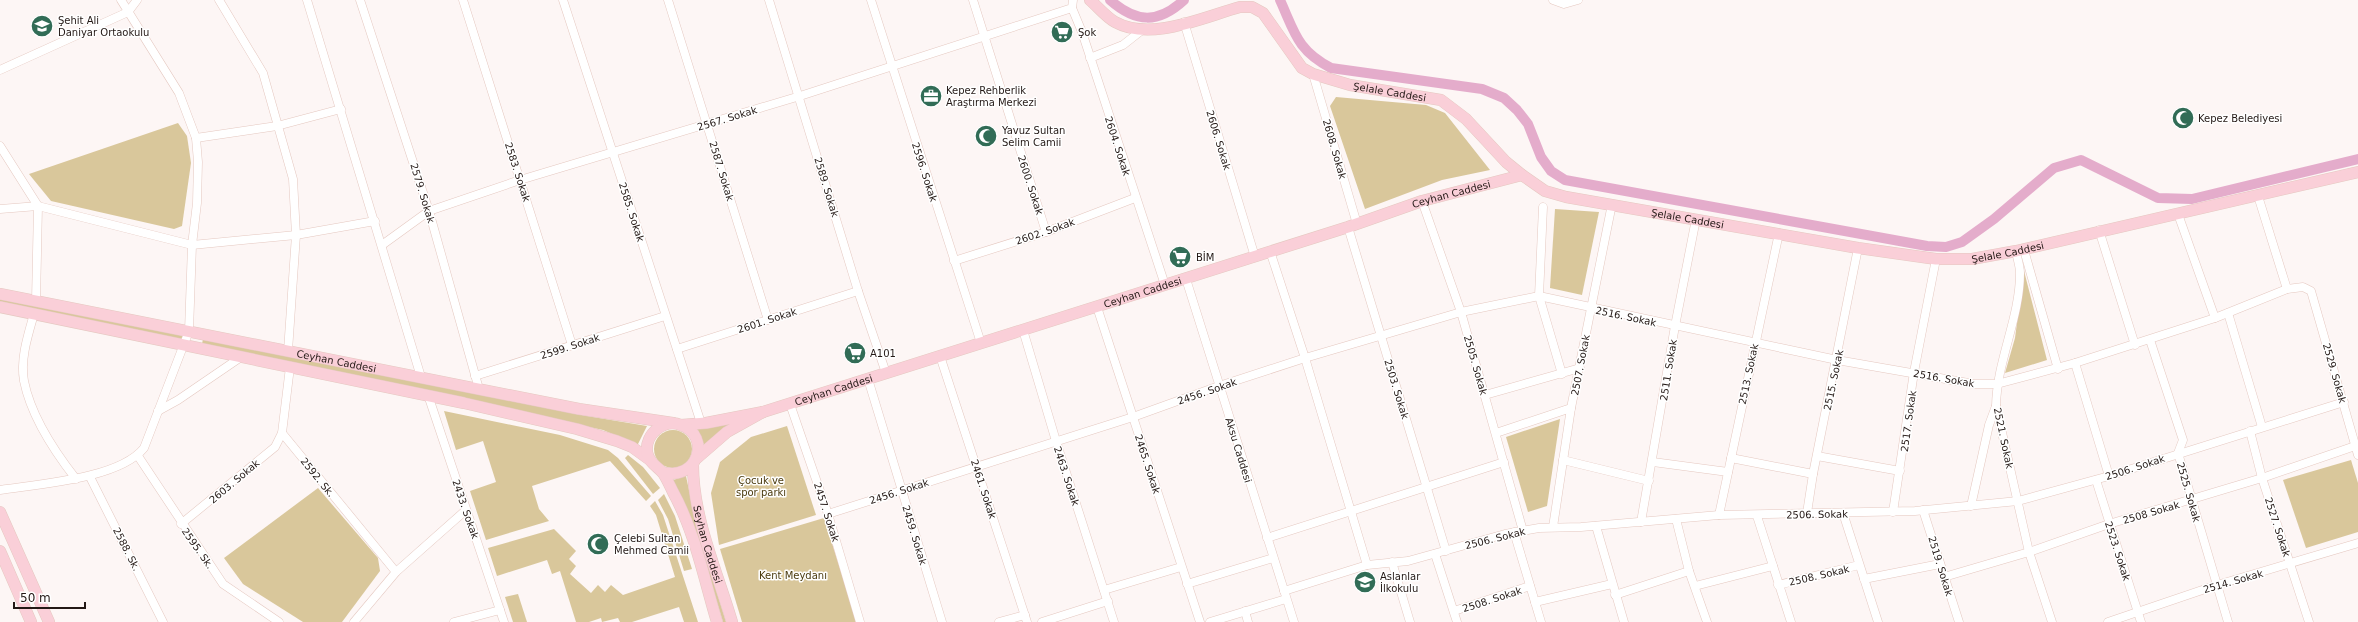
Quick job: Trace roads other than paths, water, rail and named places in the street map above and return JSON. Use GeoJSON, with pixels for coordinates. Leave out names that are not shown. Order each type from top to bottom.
{"type":"FeatureCollection","features":[{"type":"Feature","properties":{"kind":"street"},"geometry":{"type":"LineString","coordinates":[[0,490],[90,477],[138,456],[144,448],[185,346],[189,331],[192,245],[198,162],[196,138],[179,93],[121,0]]}},
{"type":"Feature","properties":{"kind":"street"},"geometry":{"type":"LineString","coordinates":[[0,70],[128,12],[137,0]]}},
{"type":"Feature","properties":{"kind":"street"},"geometry":{"type":"LineString","coordinates":[[219,0],[262,73],[293,179],[296,234],[288,351]]}},
{"type":"Feature","properties":{"kind":"street"},"geometry":{"type":"LineString","coordinates":[[307,0],[421,377]]}},
{"type":"Feature","properties":{"kind":"street","name":"2579. Sokak"},"geometry":{"type":"LineString","coordinates":[[360,0],[429,211],[479,389]]}},
{"type":"Feature","properties":{"kind":"street","name":"2583. Sokak"},"geometry":{"type":"LineString","coordinates":[[463,0],[572,345]]}},
{"type":"Feature","properties":{"kind":"street","name":"2585. Sokak"},"geometry":{"type":"LineString","coordinates":[[563,0],[665,316],[702,423]]}},
{"type":"Feature","properties":{"kind":"street","name":"2587. Sokak"},"geometry":{"type":"LineString","coordinates":[[668,0],[768,320]]}},
{"type":"Feature","properties":{"kind":"street","name":"2589. Sokak"},"geometry":{"type":"LineString","coordinates":[[769,0],[800,96],[858,291],[886,373]]}},
{"type":"Feature","properties":{"kind":"street","name":"2596. Sokak"},"geometry":{"type":"LineString","coordinates":[[871,0],[891,67],[981,343]]}},
{"type":"Feature","properties":{"kind":"street","name":"2600. Sokak"},"geometry":{"type":"LineString","coordinates":[[973,0],[1046,232]]}},
{"type":"Feature","properties":{"kind":"street","name":"Şelale Caddesi"},"geometry":{"type":"LineString","coordinates":[[1090,0],[1114,22],[1142,30],[1157,30],[1241,3],[1252,7],[1263,13],[1302,68],[1313,74],[1350,85],[1440,100],[1466,119],[1506,162],[1545,191],[1566,197],[1858,248],[1936,259],[1972,259],[2020,251],[2099,230],[2178,214],[2358,172]]}},
{"type":"Feature","properties":{"kind":"street"},"geometry":{"type":"LineString","coordinates":[[1553,0],[1564,4],[1578,0]]}},
{"type":"Feature","properties":{"kind":"street","name":"2567. Sokak"},"geometry":{"type":"LineString","coordinates":[[382,244],[429,211],[520,180],[800,96],[891,67],[1072,4]]}},
{"type":"Feature","properties":{"kind":"street","name":"2604. Sokak"},"geometry":{"type":"LineString","coordinates":[[1072,4],[1165,285]]}},
{"type":"Feature","properties":{"kind":"street","name":"2606. Sokak"},"geometry":{"type":"LineString","coordinates":[[1184,22],[1255,257]]}},
{"type":"Feature","properties":{"kind":"street"},"geometry":{"type":"LineString","coordinates":[[1090,58],[1123,45],[1142,30]]}},
{"type":"Feature","properties":{"kind":"street","name":"2608. Sokak"},"geometry":{"type":"LineString","coordinates":[[1313,74],[1352,225]]}},
{"type":"Feature","properties":{"kind":"street"},"geometry":{"type":"LineString","coordinates":[[196,138],[277,126],[341,109]]}},
{"type":"Feature","properties":{"kind":"street"},"geometry":{"type":"LineString","coordinates":[[0,146],[38,206],[36,301]]}},
{"type":"Feature","properties":{"kind":"street","name":"Ceyhan Caddesi"},"geometry":{"type":"LineString","coordinates":[[0,294],[601,412],[677,424],[702,423],[763,412],[790,404],[1255,257],[1422,201],[1522,175]]}},
{"type":"Feature","properties":{"kind":"street"},"geometry":{"type":"LineString","coordinates":[[2258,196],[2287,288]]}},
{"type":"Feature","properties":{"kind":"street","name":"2602. Sokak"},"geometry":{"type":"LineString","coordinates":[[954,261],[1046,232],[1135,198]]}},
{"type":"Feature","properties":{"kind":"street","name":"2505. Sokak"},"geometry":{"type":"LineString","coordinates":[[1422,201],[1461,312],[1523,531]]}},
{"type":"Feature","properties":{"kind":"street","name":"2507. Sokak"},"geometry":{"type":"LineString","coordinates":[[1553,527],[1571,408],[1612,204]]}},
{"type":"Feature","properties":{"kind":"street"},"geometry":{"type":"LineString","coordinates":[[0,209],[38,206],[192,245],[296,234],[375,221]]}},
{"type":"Feature","properties":{"kind":"street"},"geometry":{"type":"LineString","coordinates":[[1543,207],[1539,296],[1562,374]]}},
{"type":"Feature","properties":{"kind":"street"},"geometry":{"type":"LineString","coordinates":[[2178,214],[2215,318]]}},
{"type":"Feature","properties":{"kind":"street","name":"2511. Sokak"},"geometry":{"type":"LineString","coordinates":[[1641,522],[1653,462],[1675,326],[1696,219]]}},
{"type":"Feature","properties":{"kind":"street","name":"2503. Sokak"},"geometry":{"type":"LineString","coordinates":[[1352,225],[1381,335],[1446,551]]}},
{"type":"Feature","properties":{"kind":"street"},"geometry":{"type":"LineString","coordinates":[[2099,230],[2135,345]]}},
{"type":"Feature","properties":{"kind":"street","name":"2513. Sokak"},"geometry":{"type":"LineString","coordinates":[[1719,515],[1779,233]]}},
{"type":"Feature","properties":{"kind":"street","name":"2515. Sokak"},"geometry":{"type":"LineString","coordinates":[[1808,513],[1813,474],[1837,360],[1858,248]]}},
{"type":"Feature","properties":{"kind":"street"},"geometry":{"type":"LineString","coordinates":[[1270,251],[1305,358],[1367,565]]}},
{"type":"Feature","properties":{"kind":"street"},"geometry":{"type":"LineString","coordinates":[[2020,251],[2058,368]]}},
{"type":"Feature","properties":{"kind":"street","name":"2521. Sokak"},"geometry":{"type":"LineString","coordinates":[[2020,251],[2020,272],[2015,310],[1997,384],[1996,406],[2029,552],[2052,622]]}},
{"type":"Feature","properties":{"kind":"street","name":"2517. Sokak"},"geometry":{"type":"LineString","coordinates":[[1893,512],[1914,372],[1936,259]]}},
{"type":"Feature","properties":{"kind":"street","name":"Aksu Caddesi"},"geometry":{"type":"LineString","coordinates":[[1186,279],[1294,622]]}},
{"type":"Feature","properties":{"kind":"street","name":"2516. Sokak"},"geometry":{"type":"LineString","coordinates":[[1591,308],[1837,360],[1914,372],[1974,384],[1997,384],[2135,345],[2215,318],[2287,288],[2303,287],[2311,291]]}},
{"type":"Feature","properties":{"kind":"street","name":"2601. Sokak"},"geometry":{"type":"LineString","coordinates":[[676,349],[858,291]]}},
{"type":"Feature","properties":{"kind":"street","name":"2529. Sokak"},"geometry":{"type":"LineString","coordinates":[[2311,291],[2357,446],[2358,455]]}},
{"type":"Feature","properties":{"kind":"street","name":"2456. Sokak"},"geometry":{"type":"LineString","coordinates":[[828,514],[1133,417],[1219,386],[1305,358],[1461,312],[1539,296],[1591,308]]}},
{"type":"Feature","properties":{"kind":"street","name":"Ceyhan Caddesi"},"geometry":{"type":"LineString","coordinates":[[0,307],[428,395],[606,436],[632,447],[650,460]]}},
{"type":"Feature","properties":{"kind":"street","name":"2465. Sokak"},"geometry":{"type":"LineString","coordinates":[[1097,307],[1200,622]]}},
{"type":"Feature","properties":{"kind":"street"},"geometry":{"type":"LineString","coordinates":[[2228,313],[2262,427]]}},
{"type":"Feature","properties":{"kind":"street"},"geometry":{"type":"LineString","coordinates":[[34,314],[26,344],[24,380],[34,412],[60,458],[76,479]]}},
{"type":"Feature","properties":{"kind":"street","name":"2599. Sokak"},"geometry":{"type":"LineString","coordinates":[[475,376],[665,316]]}},
{"type":"Feature","properties":{"kind":"street","name":"2463. Sokak"},"geometry":{"type":"LineString","coordinates":[[1023,330],[1056,441],[1114,622]]}},
{"type":"Feature","properties":{"kind":"street","name":"2525. Sokak"},"geometry":{"type":"LineString","coordinates":[[2150,340],[2183,440],[2178,453],[2228,622]]}},
{"type":"Feature","properties":{"kind":"street","name":"2461. Sokak"},"geometry":{"type":"LineString","coordinates":[[940,356],[1026,618]]}},
{"type":"Feature","properties":{"kind":"street"},"geometry":{"type":"LineString","coordinates":[[158,411],[178,400],[241,357]]}},
{"type":"Feature","properties":{"kind":"street"},"geometry":{"type":"LineString","coordinates":[[2075,363],[2109,476]]}},
{"type":"Feature","properties":{"kind":"street"},"geometry":{"type":"LineString","coordinates":[[282,433],[290,367]]}},
{"type":"Feature","properties":{"kind":"street"},"geometry":{"type":"LineString","coordinates":[[1485,395],[1580,368]]}},
{"type":"Feature","properties":{"kind":"street","name":"2459. Sokak"},"geometry":{"type":"LineString","coordinates":[[868,379],[942,622]]}},
{"type":"Feature","properties":{"kind":"street","name":"2433. Sokak"},"geometry":{"type":"LineString","coordinates":[[428,395],[504,622]]}},
{"type":"Feature","properties":{"kind":"street","name":"2506. Sokak"},"geometry":{"type":"LineString","coordinates":[[1210,622],[1245,611],[1367,565],[1408,561],[1514,532],[1553,527],[1596,526],[1719,515],[1757,516],[1808,513],[1893,512],[2018,501],[2096,480],[2344,402]]}},
{"type":"Feature","properties":{"kind":"street","name":"2457. Sokak"},"geometry":{"type":"LineString","coordinates":[[790,404],[828,514],[860,622]]}},
{"type":"Feature","properties":{"kind":"street"},"geometry":{"type":"LineString","coordinates":[[1971,506],[1989,425],[1996,406]]}},
{"type":"Feature","properties":{"kind":"street"},"geometry":{"type":"LineString","coordinates":[[1496,433],[1571,408]]}},
{"type":"Feature","properties":{"kind":"street","name":"Ceyhan Caddesi"},"geometry":{"type":"LineString","coordinates":[[695,461],[727,432],[763,412]]}},
{"type":"Feature","properties":{"kind":"street"},"geometry":{"type":"LineString","coordinates":[[664,424],[677,424],[688,428],[697,442],[695,461],[679,474],[662,472],[650,460],[647,452],[651,435],[664,424]]}},
{"type":"Feature","properties":{"kind":"street","name":"2527. Sokak"},"geometry":{"type":"LineString","coordinates":[[2250,431],[2262,478],[2309,622]]}},
{"type":"Feature","properties":{"kind":"street","name":"2603. Sokak"},"geometry":{"type":"LineString","coordinates":[[181,524],[275,447],[282,433]]}},
{"type":"Feature","properties":{"kind":"street","name":"2592. Sk."},"geometry":{"type":"LineString","coordinates":[[282,433],[396,572]]}},
{"type":"Feature","properties":{"kind":"street","name":"2508 Sokak"},"geometry":{"type":"LineString","coordinates":[[1944,577],[2029,552],[2109,524],[2262,478],[2357,446]]}},
{"type":"Feature","properties":{"kind":"street","name":"2595. Sk."},"geometry":{"type":"LineString","coordinates":[[138,456],[181,524],[224,584],[278,622]]}},
{"type":"Feature","properties":{"kind":"street"},"geometry":{"type":"LineString","coordinates":[[1817,456],[1900,471]]}},
{"type":"Feature","properties":{"kind":"street"},"geometry":{"type":"LineString","coordinates":[[1731,458],[1813,474]]}},
{"type":"Feature","properties":{"kind":"street"},"geometry":{"type":"LineString","coordinates":[[1563,460],[1649,481]]}},
{"type":"Feature","properties":{"kind":"street","name":"Seyhan Caddesi"},"geometry":{"type":"LineString","coordinates":[[695,461],[693,482],[698,510],[732,622]]}},
{"type":"Feature","properties":{"kind":"street"},"geometry":{"type":"LineString","coordinates":[[1267,538],[1504,462]]}},
{"type":"Feature","properties":{"kind":"street"},"geometry":{"type":"LineString","coordinates":[[1653,462],[1728,472]]}},
{"type":"Feature","properties":{"kind":"street","name":"Seyhan Caddesi"},"geometry":{"type":"LineString","coordinates":[[662,472],[685,518],[717,622]]}},
{"type":"Feature","properties":{"kind":"street","name":"2588. Sk."},"geometry":{"type":"LineString","coordinates":[[90,477],[163,622]]}},
{"type":"Feature","properties":{"kind":"street","name":"2523. Sokak"},"geometry":{"type":"LineString","coordinates":[[2096,480],[2141,622]]}},
{"type":"Feature","properties":{"kind":"street"},"geometry":{"type":"LineString","coordinates":[[354,622],[396,572],[466,510]]}},
{"type":"Feature","properties":{"kind":"street","name":"2519. Sokak"},"geometry":{"type":"LineString","coordinates":[[1923,510],[1959,622]]}},
{"type":"Feature","properties":{"kind":"street"},"geometry":{"type":"LineString","coordinates":[[0,512],[49,622]]}},
{"type":"Feature","properties":{"kind":"street"},"geometry":{"type":"LineString","coordinates":[[1843,513],[1878,622]]}},
{"type":"Feature","properties":{"kind":"street"},"geometry":{"type":"LineString","coordinates":[[1757,516],[1791,622]]}},
{"type":"Feature","properties":{"kind":"street"},"geometry":{"type":"LineString","coordinates":[[1676,519],[1689,571],[1707,622]]}},
{"type":"Feature","properties":{"kind":"street"},"geometry":{"type":"LineString","coordinates":[[1596,526],[1624,622]]}},
{"type":"Feature","properties":{"kind":"street"},"geometry":{"type":"LineString","coordinates":[[1514,532],[1541,622]]}},
{"type":"Feature","properties":{"kind":"street","name":"2514. Sokak"},"geometry":{"type":"LineString","coordinates":[[2108,622],[2217,585],[2358,543]]}},
{"type":"Feature","properties":{"kind":"street"},"geometry":{"type":"LineString","coordinates":[[0,551],[32,622]]}},
{"type":"Feature","properties":{"kind":"street"},"geometry":{"type":"LineString","coordinates":[[1435,554],[1457,622]]}},
{"type":"Feature","properties":{"kind":"street"},"geometry":{"type":"LineString","coordinates":[[1187,584],[1273,558]]}},
{"type":"Feature","properties":{"kind":"street"},"geometry":{"type":"LineString","coordinates":[[1392,562],[1410,622]]}},
{"type":"Feature","properties":{"kind":"street","name":"2508. Sokak"},"geometry":{"type":"LineString","coordinates":[[1864,579],[1940,564]]}},
{"type":"Feature","properties":{"kind":"street"},"geometry":{"type":"LineString","coordinates":[[1695,586],[1773,566]]}},
{"type":"Feature","properties":{"kind":"street","name":"2508. Sokak"},"geometry":{"type":"LineString","coordinates":[[1778,585],[1860,566]]}},
{"type":"Feature","properties":{"kind":"street"},"geometry":{"type":"LineString","coordinates":[[1104,590],[1181,567]]}},
{"type":"Feature","properties":{"kind":"street"},"geometry":{"type":"LineString","coordinates":[[1615,595],[1689,571]]}},
{"type":"Feature","properties":{"kind":"street","name":"2508. Sokak"},"geometry":{"type":"LineString","coordinates":[[1535,602],[1612,584]]}},
{"type":"Feature","properties":{"kind":"street","name":"2508. Sokak"},"geometry":{"type":"LineString","coordinates":[[1454,611],[1530,586]]}},
{"type":"Feature","properties":{"kind":"street"},"geometry":{"type":"LineString","coordinates":[[1042,622],[1108,601]]}},
{"type":"Feature","properties":{"kind":"street"},"geometry":{"type":"LineString","coordinates":[[454,622],[500,610]]}},
{"type":"Feature","properties":{"kind":"street"},"geometry":{"type":"LineString","coordinates":[[1245,611],[1248,622]]}},
{"type":"Feature","properties":{"kind":"street"},"geometry":{"type":"LineString","coordinates":[[1000,622],[1026,618]]}},
{"type":"Feature","properties":{"kind":"waterway"},"geometry":{"type":"LineString","coordinates":[[1110,0],[1129,13],[1147,18],[1156,17],[1165,13],[1184,0]]}},
{"type":"Feature","properties":{"kind":"waterway"},"geometry":{"type":"LineString","coordinates":[[1280,0],[1298,40],[1311,54],[1331,68],[1482,89],[1504,98],[1517,110],[1528,124],[1541,157],[1551,171],[1565,180],[1927,246],[1946,247],[1962,242],[1994,219],[2054,168],[2081,160],[2158,198],[2192,199],[2358,159]]}},
{"type":"Feature","properties":{"kind":"place","name":"Şehit Ali Daniyar Ortaokulu"},"geometry":{"type":"Point","coordinates":[42,26]}},
{"type":"Feature","properties":{"kind":"place","name":"Şok"},"geometry":{"type":"Point","coordinates":[1062,32]}},
{"type":"Feature","properties":{"kind":"place","name":"Kepez Rehberlik Araştırma Merkezi"},"geometry":{"type":"Point","coordinates":[931,96]}},
{"type":"Feature","properties":{"kind":"place","name":"Kepez Belediyesi"},"geometry":{"type":"Point","coordinates":[2183,118]}},
{"type":"Feature","properties":{"kind":"place","name":"Yavuz Sultan Selim Camii"},"geometry":{"type":"Point","coordinates":[986,136]}},
{"type":"Feature","properties":{"kind":"place","name":"BİM"},"geometry":{"type":"Point","coordinates":[1180,257]}},
{"type":"Feature","properties":{"kind":"place","name":"A101"},"geometry":{"type":"Point","coordinates":[855,353]}},
{"type":"Feature","properties":{"kind":"place","name":"Çelebi Sultan Mehmed Camii"},"geometry":{"type":"Point","coordinates":[598,544]}},
{"type":"Feature","properties":{"kind":"place","name":"Aslanlar İlkokulu"},"geometry":{"type":"Point","coordinates":[1365,582]}},
{"type":"Feature","properties":{"kind":"park label","name":"Çocuk ve spor parkı"},"geometry":{"type":"Point","coordinates":[761,486]}},
{"type":"Feature","properties":{"kind":"park label","name":"Kent Meydanı"},"geometry":{"type":"Point","coordinates":[793,575]}}]}
